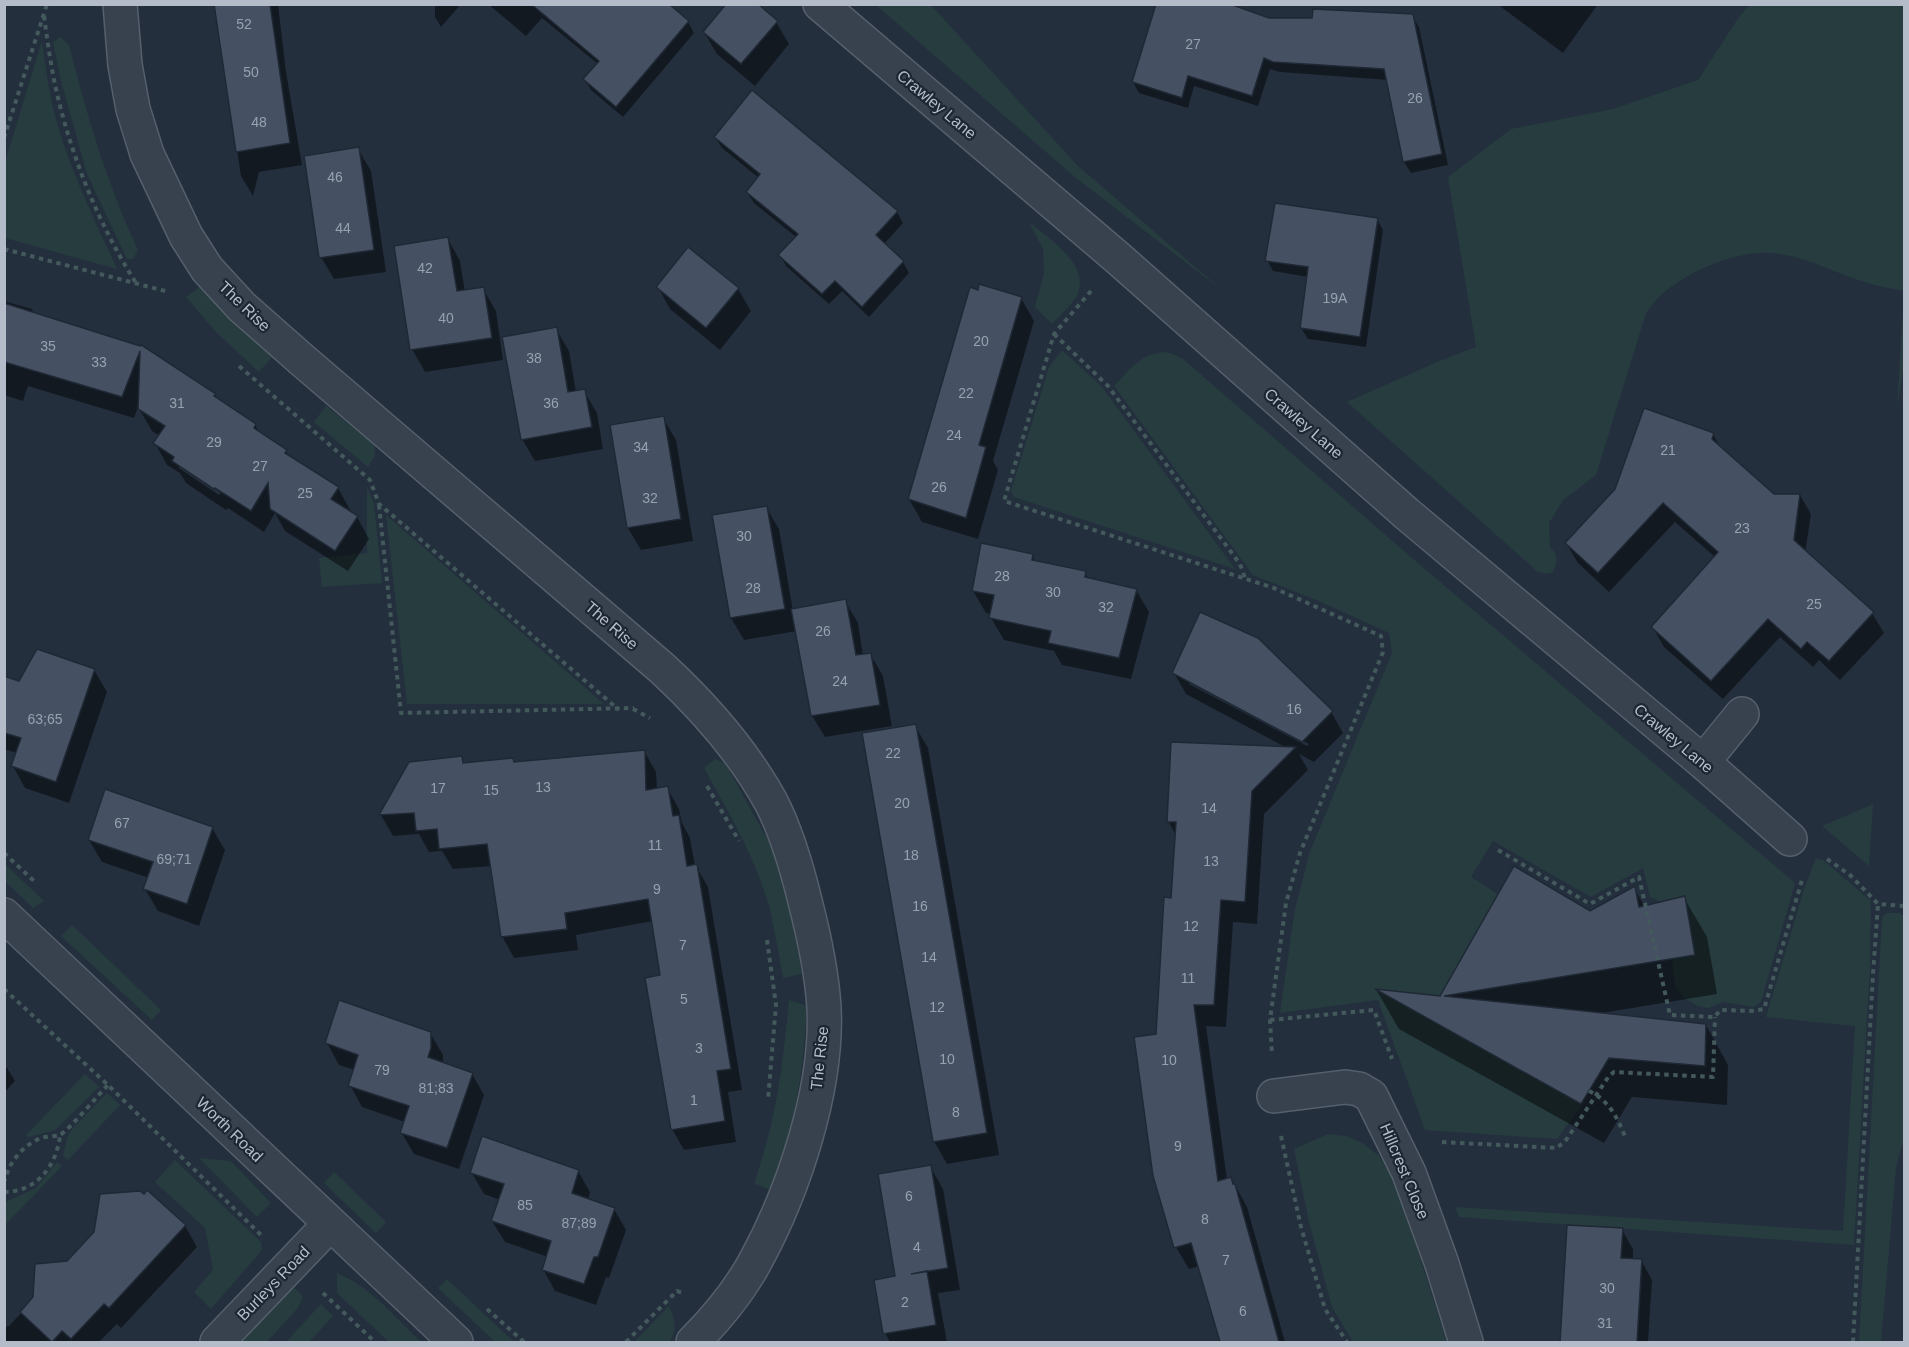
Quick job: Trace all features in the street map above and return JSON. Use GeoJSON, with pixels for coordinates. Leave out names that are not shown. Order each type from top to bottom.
{"type":"FeatureCollection","features":[{"type":"Feature","properties":{"kind":"street","name":"The Rise"},"geometry":{"type":"LineString","coordinates":[[120,4],[125,65],[131,98],[147,154],[186,236],[207,269],[242,307],[663,669],[701,705],[727,735],[751,769],[772,804],[787,839],[801,882],[819,968],[824,1009],[823,1047],[816,1092],[795,1174],[756,1262],[730,1300],[693,1342]]}},
{"type":"Feature","properties":{"kind":"street","name":"Crawley Lane"},"geometry":{"type":"LineString","coordinates":[[820,4],[1119,259],[1407,514],[1800,843]]}},
{"type":"Feature","properties":{"kind":"street"},"geometry":{"type":"LineString","coordinates":[[1703,762],[1742,714]]}},
{"type":"Feature","properties":{"kind":"street","name":"Worth Road"},"geometry":{"type":"LineString","coordinates":[[4,915],[456,1342]]}},
{"type":"Feature","properties":{"kind":"street","name":"Hillcrest Close"},"geometry":{"type":"LineString","coordinates":[[1274,1096],[1345,1087],[1359,1089],[1371,1096],[1394,1140],[1424,1213],[1466,1342]]}},
{"type":"Feature","properties":{"kind":"street","name":"Burleys Road"},"geometry":{"type":"LineString","coordinates":[[217,1342],[330,1224]]}},
{"type":"Feature","properties":{"kind":"path"},"geometry":{"type":"LineString","coordinates":[[4,138],[47,4]]}},
{"type":"Feature","properties":{"kind":"path"},"geometry":{"type":"LineString","coordinates":[[44,16],[54,79],[79,169],[121,260],[136,283]]}},
{"type":"Feature","properties":{"kind":"path"},"geometry":{"type":"LineString","coordinates":[[4,249],[170,292],[207,269]]}},
{"type":"Feature","properties":{"kind":"path"},"geometry":{"type":"LineString","coordinates":[[1119,259],[1054,334],[1004,501],[1274,588],[1381,636],[1383,652],[1300,853],[1286,903],[1270,1020],[1274,1096],[1283,1148],[1304,1238],[1325,1309],[1347,1342]]}},
{"type":"Feature","properties":{"kind":"path"},"geometry":{"type":"LineString","coordinates":[[1054,334],[1108,386],[1240,564],[1245,579]]}},
{"type":"Feature","properties":{"kind":"path"},"geometry":{"type":"LineString","coordinates":[[238,364],[369,480],[379,504],[401,713],[633,709],[652,719]]}},
{"type":"Feature","properties":{"kind":"path"},"geometry":{"type":"LineString","coordinates":[[379,504],[619,710]]}},
{"type":"Feature","properties":{"kind":"path"},"geometry":{"type":"LineString","coordinates":[[633,709],[663,669]]}},
{"type":"Feature","properties":{"kind":"path"},"geometry":{"type":"LineString","coordinates":[[702,778],[740,844]]}},
{"type":"Feature","properties":{"kind":"path"},"geometry":{"type":"LineString","coordinates":[[1394,1140],[1557,1148],[1566,1140],[1614,1072],[1713,1077],[1715,1017],[1720,1010],[1764,1009],[1800,843],[1850,875],[1878,904],[1905,906]]}},
{"type":"Feature","properties":{"kind":"path"},"geometry":{"type":"LineString","coordinates":[[1498,849],[1590,904],[1639,877],[1670,1015],[1715,1017]]}},
{"type":"Feature","properties":{"kind":"path"},"geometry":{"type":"LineString","coordinates":[[1853,1342],[1878,904]]}},
{"type":"Feature","properties":{"kind":"path"},"geometry":{"type":"LineString","coordinates":[[766,930],[776,1005],[768,1106]]}},
{"type":"Feature","properties":{"kind":"path"},"geometry":{"type":"LineString","coordinates":[[4,989],[108,1085],[291,1264],[375,1342]]}},
{"type":"Feature","properties":{"kind":"path"},"geometry":{"type":"LineString","coordinates":[[1680,1021],[1682,1016]]}},
{"type":"Feature","properties":{"kind":"path"},"geometry":{"type":"LineString","coordinates":[[4,1192],[16,1192],[26,1188],[43,1176],[56,1156],[60,1135],[108,1085]]}},
{"type":"Feature","properties":{"kind":"path"},"geometry":{"type":"LineString","coordinates":[[1589,1091],[1597,1094],[1616,1114],[1626,1139]]}},
{"type":"Feature","properties":{"kind":"path"},"geometry":{"type":"LineString","coordinates":[[4,1183],[13,1162],[30,1144],[43,1138],[60,1135]]}},
{"type":"Feature","properties":{"kind":"path"},"geometry":{"type":"LineString","coordinates":[[626,1342],[677,1291],[687,1294]]}},
{"type":"Feature","properties":{"kind":"green space"},"geometry":{"type":"Polygon","coordinates":[[[876,5],[931,5],[1077,165],[1223,291],[1076,178],[876,5]]]}},
{"type":"Feature","properties":{"kind":"green space"},"geometry":{"type":"Polygon","coordinates":[[[1749,5],[1904,5],[1904,291],[1856,279],[1796,257],[1771,253],[1742,255],[1727,259],[1698,271],[1672,286],[1646,313],[1596,475],[1563,500],[1549,523],[1550,547],[1557,561],[1553,572],[1547,574],[1538,572],[1347,402],[1476,347],[1448,177],[1511,129],[1613,109],[1698,80],[1749,5]]]}},
{"type":"Feature","properties":{"kind":"green space"},"geometry":{"type":"Polygon","coordinates":[[[60,37],[69,45],[99,149],[138,250],[133,259],[127,259],[87,174],[61,81],[53,42],[60,37]]]}},
{"type":"Feature","properties":{"kind":"green space"},"geometry":{"type":"Polygon","coordinates":[[[42,41],[52,103],[63,142],[84,197],[117,269],[5,238],[5,162],[42,41]]]}},
{"type":"Feature","properties":{"kind":"green space"},"geometry":{"type":"Polygon","coordinates":[[[1029,222],[1066,254],[1078,273],[1080,284],[1077,295],[1052,324],[1035,307],[1044,273],[1043,249],[1029,222]]]}},
{"type":"Feature","properties":{"kind":"green space"},"geometry":{"type":"Polygon","coordinates":[[[201,286],[232,321],[272,357],[259,372],[215,331],[186,297],[201,286]]]}},
{"type":"Feature","properties":{"kind":"green space"},"geometry":{"type":"Polygon","coordinates":[[[1904,291],[1904,363],[1897,410],[1904,291]]]}},
{"type":"Feature","properties":{"kind":"green space"},"geometry":{"type":"Polygon","coordinates":[[[1062,350],[1102,387],[1235,569],[1014,497],[1011,491],[1049,367],[1062,350]]]}},
{"type":"Feature","properties":{"kind":"green space"},"geometry":{"type":"Polygon","coordinates":[[[1167,352],[1182,358],[1419,564],[1795,883],[1761,1002],[1753,1007],[1724,1002],[1708,1008],[1698,1006],[1683,997],[1675,986],[1672,959],[1695,955],[1685,897],[1661,902],[1650,897],[1643,868],[1591,897],[1493,841],[1471,877],[1498,894],[1427,1018],[1582,1105],[1557,1139],[1425,1130],[1378,1000],[1280,1013],[1295,909],[1309,854],[1392,653],[1389,633],[1321,602],[1253,575],[1114,386],[1143,358],[1167,352]]]}},
{"type":"Feature","properties":{"kind":"green space"},"geometry":{"type":"Polygon","coordinates":[[[326,406],[374,444],[375,456],[368,467],[314,422],[326,406]]]}},
{"type":"Feature","properties":{"kind":"green space"},"geometry":{"type":"Polygon","coordinates":[[[367,487],[374,503],[382,583],[322,587],[319,558],[367,553],[367,487]]]}},
{"type":"Feature","properties":{"kind":"green space"},"geometry":{"type":"Polygon","coordinates":[[[386,515],[604,704],[407,704],[386,515]]]}},
{"type":"Feature","properties":{"kind":"green space"},"geometry":{"type":"Polygon","coordinates":[[[715,759],[725,763],[770,844],[786,887],[802,974],[783,978],[770,910],[758,873],[742,837],[704,768],[715,759]]]}},
{"type":"Feature","properties":{"kind":"green space"},"geometry":{"type":"Polygon","coordinates":[[[1873,804],[1869,866],[1822,826],[1873,804]]]}},
{"type":"Feature","properties":{"kind":"green space"},"geometry":{"type":"Polygon","coordinates":[[[1816,858],[1823,860],[1871,901],[1870,967],[1854,1245],[1459,1217],[1455,1207],[1843,1231],[1855,1026],[1766,1017],[1804,889],[1816,858]]]}},
{"type":"Feature","properties":{"kind":"green space"},"geometry":{"type":"Polygon","coordinates":[[[5,864],[44,901],[33,908],[5,881],[5,864]]]}},
{"type":"Feature","properties":{"kind":"green space"},"geometry":{"type":"Polygon","coordinates":[[[1886,913],[1900,913],[1904,917],[1904,1139],[1896,1167],[1881,1342],[1859,1342],[1882,918],[1886,913]]]}},
{"type":"Feature","properties":{"kind":"green space"},"geometry":{"type":"Polygon","coordinates":[[[72,925],[161,1010],[152,1020],[61,936],[72,925]]]}},
{"type":"Feature","properties":{"kind":"green space"},"geometry":{"type":"Polygon","coordinates":[[[789,1000],[807,1006],[803,1054],[792,1122],[770,1190],[754,1183],[773,1115],[789,1000]]]}},
{"type":"Feature","properties":{"kind":"green space"},"geometry":{"type":"Polygon","coordinates":[[[85,1074],[99,1087],[55,1130],[29,1137],[26,1135],[85,1074]]]}},
{"type":"Feature","properties":{"kind":"green space"},"geometry":{"type":"Polygon","coordinates":[[[107,1093],[120,1105],[68,1160],[63,1156],[68,1135],[107,1093]]]}},
{"type":"Feature","properties":{"kind":"green space"},"geometry":{"type":"Polygon","coordinates":[[[1328,1134],[1347,1136],[1364,1144],[1379,1156],[1395,1180],[1447,1342],[1353,1342],[1332,1307],[1309,1222],[1294,1149],[1328,1134]]]}},
{"type":"Feature","properties":{"kind":"green space"},"geometry":{"type":"Polygon","coordinates":[[[199,1158],[231,1161],[271,1203],[257,1217],[199,1158]]]}},
{"type":"Feature","properties":{"kind":"green space"},"geometry":{"type":"Polygon","coordinates":[[[175,1160],[261,1242],[262,1250],[211,1309],[194,1292],[213,1270],[205,1228],[155,1182],[175,1160]]]}},
{"type":"Feature","properties":{"kind":"green space"},"geometry":{"type":"Polygon","coordinates":[[[57,1162],[62,1166],[5,1225],[5,1202],[36,1188],[57,1162]]]}},
{"type":"Feature","properties":{"kind":"green space"},"geometry":{"type":"Polygon","coordinates":[[[334,1172],[386,1222],[376,1233],[324,1183],[334,1172]]]}},
{"type":"Feature","properties":{"kind":"green space"},"geometry":{"type":"Polygon","coordinates":[[[337,1273],[350,1279],[372,1295],[421,1342],[389,1342],[337,1293],[337,1273]]]}},
{"type":"Feature","properties":{"kind":"green space"},"geometry":{"type":"Polygon","coordinates":[[[447,1279],[514,1342],[495,1342],[438,1288],[447,1279]]]}},
{"type":"Feature","properties":{"kind":"green space"},"geometry":{"type":"Polygon","coordinates":[[[292,1286],[303,1296],[298,1308],[267,1342],[239,1342],[292,1286]]]}},
{"type":"Feature","properties":{"kind":"green space"},"geometry":{"type":"Polygon","coordinates":[[[321,1304],[333,1316],[309,1342],[286,1342],[321,1304]]]}},
{"type":"Feature","properties":{"kind":"green space"},"geometry":{"type":"Polygon","coordinates":[[[669,1306],[675,1324],[674,1333],[669,1342],[634,1342],[669,1306]]]}},
{"type":"Feature","properties":{"kind":"building"},"geometry":{"type":"Polygon","coordinates":[[[214,4],[270,4],[290,143],[236,152],[214,4]]]}},
{"type":"Feature","properties":{"kind":"building"},"geometry":{"type":"Polygon","coordinates":[[[531,4],[669,4],[689,21],[616,107],[583,79],[599,61],[531,4]]]}},
{"type":"Feature","properties":{"kind":"building"},"geometry":{"type":"Polygon","coordinates":[[[726,4],[758,4],[778,21],[741,64],[703,32],[726,4]]]}},
{"type":"Feature","properties":{"kind":"building"},"geometry":{"type":"Polygon","coordinates":[[[1156,4],[1230,4],[1269,18],[1312,18],[1313,9],[1413,14],[1442,154],[1403,162],[1384,69],[1273,62],[1264,58],[1252,96],[1188,76],[1182,98],[1132,82],[1156,4]]]}},
{"type":"Feature","properties":{"kind":"building"},"geometry":{"type":"Polygon","coordinates":[[[752,90],[898,211],[876,235],[904,261],[862,307],[835,281],[822,294],[778,255],[798,234],[746,192],[760,174],[714,137],[752,90]]]}},
{"type":"Feature","properties":{"kind":"building"},"geometry":{"type":"Polygon","coordinates":[[[359,147],[374,250],[319,258],[304,156],[359,147]]]}},
{"type":"Feature","properties":{"kind":"building"},"geometry":{"type":"Polygon","coordinates":[[[1275,203],[1378,218],[1360,337],[1300,328],[1308,267],[1265,261],[1275,203]]]}},
{"type":"Feature","properties":{"kind":"building"},"geometry":{"type":"Polygon","coordinates":[[[448,237],[457,291],[484,287],[492,338],[410,350],[394,246],[448,237]]]}},
{"type":"Feature","properties":{"kind":"building"},"geometry":{"type":"Polygon","coordinates":[[[688,247],[739,288],[706,328],[656,287],[688,247]]]}},
{"type":"Feature","properties":{"kind":"building"},"geometry":{"type":"Polygon","coordinates":[[[979,284],[1022,297],[979,445],[986,447],[966,518],[908,499],[970,287],[978,290],[979,284]]]}},
{"type":"Feature","properties":{"kind":"building"},"geometry":{"type":"Polygon","coordinates":[[[4,303],[140,346],[140,344],[216,394],[214,396],[256,424],[254,428],[287,450],[285,453],[339,487],[331,499],[358,516],[335,551],[270,509],[268,483],[251,511],[172,461],[174,457],[153,443],[165,426],[138,409],[140,351],[122,397],[4,362],[4,303]]]}},
{"type":"Feature","properties":{"kind":"building"},"geometry":{"type":"Polygon","coordinates":[[[557,327],[568,392],[585,389],[592,427],[521,440],[502,337],[557,327]]]}},
{"type":"Feature","properties":{"kind":"building"},"geometry":{"type":"Polygon","coordinates":[[[1644,408],[1714,433],[1712,439],[1774,494],[1800,494],[1794,540],[1874,612],[1829,661],[1807,642],[1801,649],[1768,619],[1711,681],[1651,627],[1718,552],[1663,503],[1598,573],[1565,543],[1615,489],[1644,408]]]}},
{"type":"Feature","properties":{"kind":"building"},"geometry":{"type":"Polygon","coordinates":[[[664,416],[681,519],[627,528],[610,425],[664,416]]]}},
{"type":"Feature","properties":{"kind":"building"},"geometry":{"type":"Polygon","coordinates":[[[767,506],[785,609],[730,618],[712,515],[767,506]]]}},
{"type":"Feature","properties":{"kind":"building"},"geometry":{"type":"Polygon","coordinates":[[[981,543],[1033,554],[1032,560],[1086,571],[1085,577],[1137,589],[1119,658],[1048,643],[1051,631],[989,618],[994,595],[972,591],[981,543]]]}},
{"type":"Feature","properties":{"kind":"building"},"geometry":{"type":"Polygon","coordinates":[[[846,599],[856,655],[871,653],[880,705],[811,716],[791,609],[846,599]]]}},
{"type":"Feature","properties":{"kind":"building"},"geometry":{"type":"Polygon","coordinates":[[[1200,612],[1258,638],[1333,711],[1302,742],[1172,673],[1200,612]]]}},
{"type":"Feature","properties":{"kind":"building"},"geometry":{"type":"Polygon","coordinates":[[[37,649],[95,669],[56,782],[11,766],[21,738],[4,733],[4,676],[19,681],[37,649]]]}},
{"type":"Feature","properties":{"kind":"building"},"geometry":{"type":"Polygon","coordinates":[[[916,724],[987,1133],[933,1142],[862,733],[916,724]]]}},
{"type":"Feature","properties":{"kind":"building"},"geometry":{"type":"Polygon","coordinates":[[[1171,742],[1296,747],[1252,791],[1245,902],[1221,900],[1214,1005],[1194,1005],[1218,1181],[1231,1177],[1235,1184],[1279,1342],[1220,1342],[1191,1243],[1174,1248],[1153,1176],[1134,1037],[1156,1034],[1164,897],[1171,898],[1176,822],[1167,822],[1171,742]]]}},
{"type":"Feature","properties":{"kind":"building"},"geometry":{"type":"Polygon","coordinates":[[[645,750],[646,790],[668,786],[673,816],[679,815],[687,866],[697,864],[731,1069],[717,1071],[725,1121],[671,1130],[645,978],[660,975],[648,899],[565,913],[567,929],[501,937],[487,844],[439,849],[437,829],[416,831],[414,813],[379,815],[409,762],[462,756],[463,763],[513,758],[514,762],[645,750]]]}},
{"type":"Feature","properties":{"kind":"building"},"geometry":{"type":"Polygon","coordinates":[[[105,789],[213,827],[187,904],[143,889],[153,862],[88,840],[105,789]]]}},
{"type":"Feature","properties":{"kind":"building"},"geometry":{"type":"Polygon","coordinates":[[[1514,866],[1590,911],[1635,886],[1639,907],[1685,896],[1695,955],[1444,996],[1706,1024],[1705,1066],[1609,1058],[1581,1104],[1375,989],[1440,996],[1514,866]]]}},
{"type":"Feature","properties":{"kind":"building"},"geometry":{"type":"Polygon","coordinates":[[[339,1000],[431,1032],[431,1048],[428,1057],[473,1073],[447,1148],[400,1133],[409,1106],[348,1086],[358,1055],[325,1043],[339,1000]]]}},
{"type":"Feature","properties":{"kind":"building"},"geometry":{"type":"Polygon","coordinates":[[[482,1136],[579,1170],[572,1193],[615,1208],[598,1257],[594,1257],[584,1284],[542,1270],[551,1241],[491,1221],[504,1184],[470,1173],[482,1136]]]}},
{"type":"Feature","properties":{"kind":"building"},"geometry":{"type":"Polygon","coordinates":[[[931,1165],[948,1268],[927,1271],[936,1325],[883,1334],[874,1280],[895,1276],[878,1174],[931,1165]]]}},
{"type":"Feature","properties":{"kind":"building"},"geometry":{"type":"Polygon","coordinates":[[[147,1190],[186,1225],[109,1308],[104,1304],[71,1339],[62,1331],[52,1342],[20,1312],[33,1297],[35,1264],[67,1261],[94,1232],[100,1194],[140,1191],[144,1194],[147,1190]]]}},
{"type":"Feature","properties":{"kind":"building"},"geometry":{"type":"Polygon","coordinates":[[[1567,1225],[1623,1228],[1621,1258],[1642,1259],[1637,1342],[1560,1342],[1567,1225]]]}}]}
